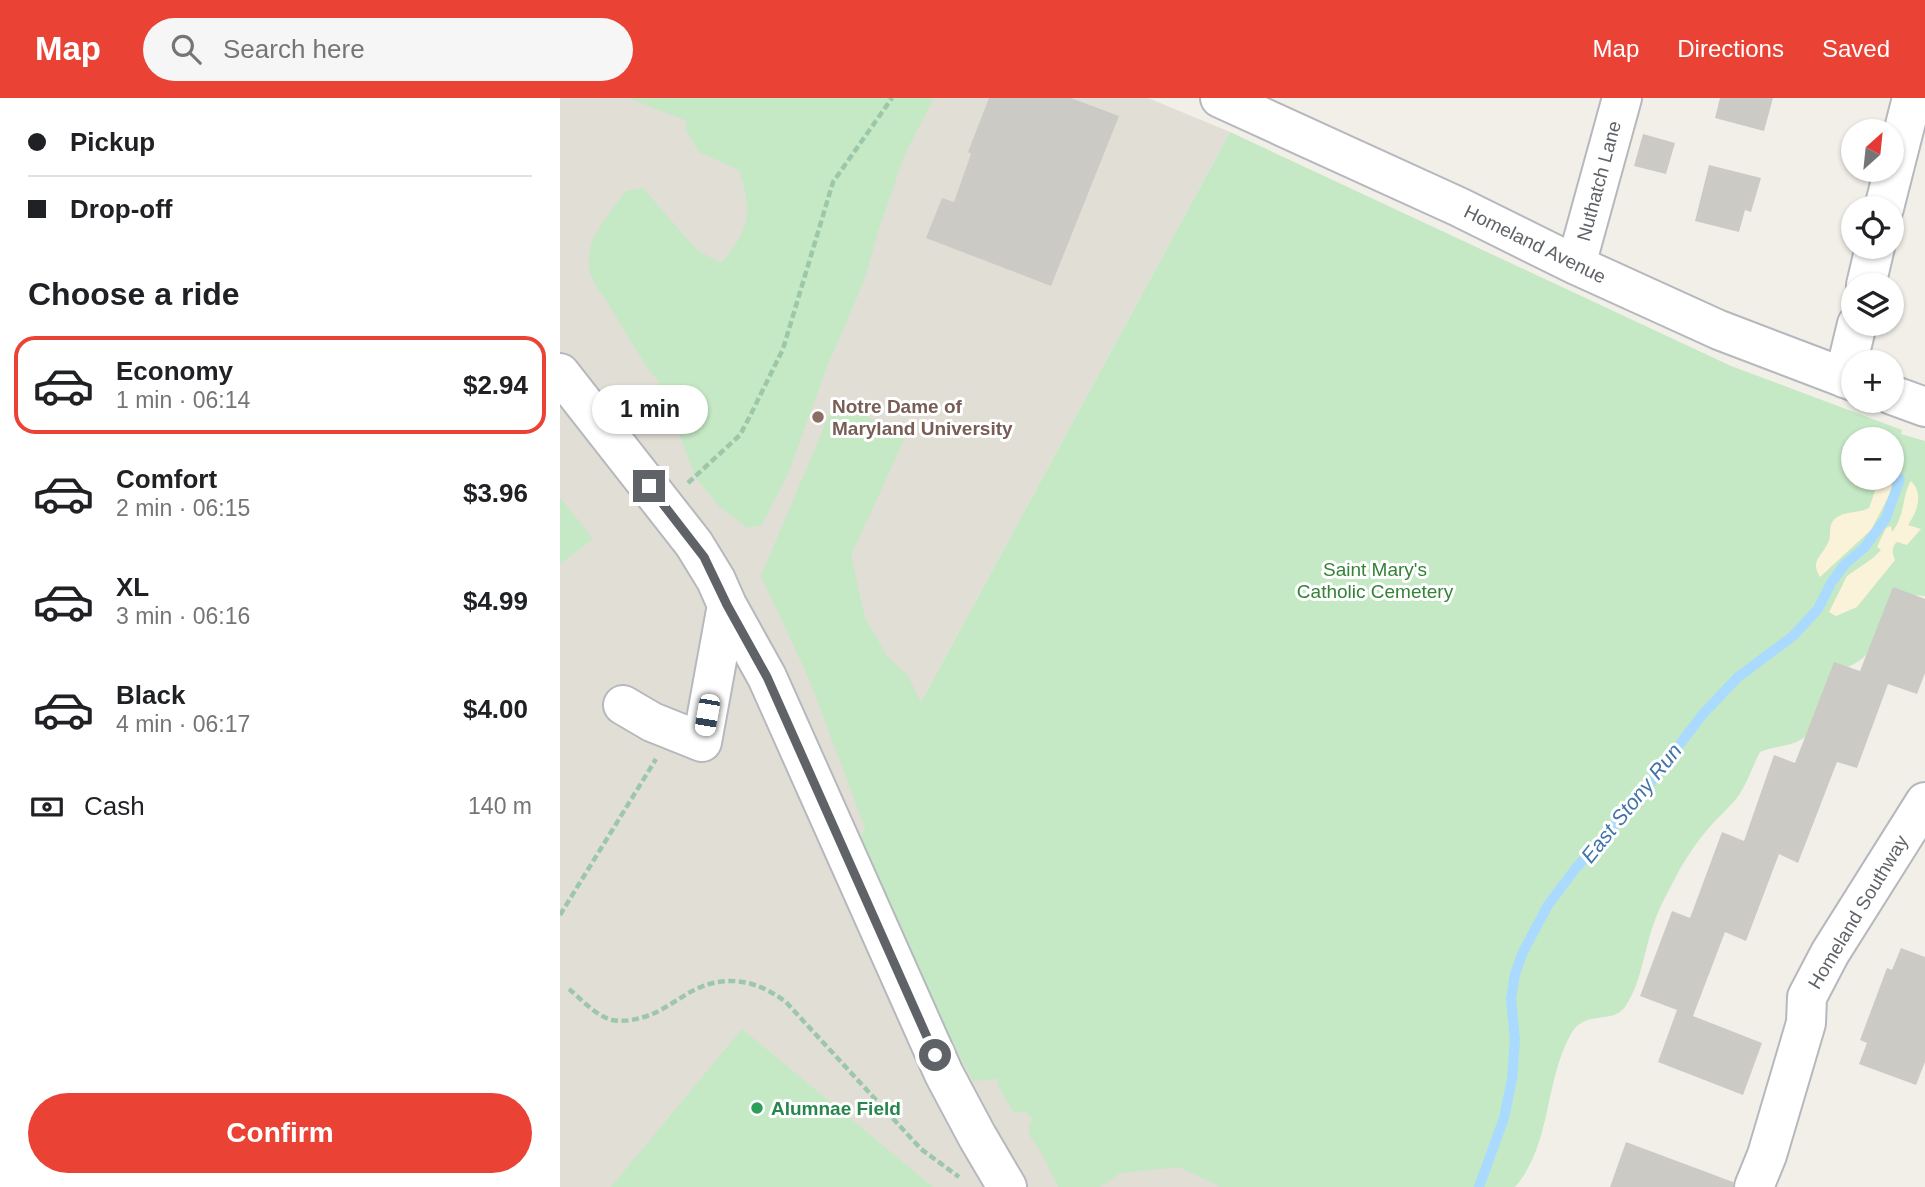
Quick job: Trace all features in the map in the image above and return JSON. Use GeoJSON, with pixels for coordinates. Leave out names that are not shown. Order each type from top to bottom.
{"type":"FeatureCollection","features":[{"type":"Feature","properties":{"kind":"street","name":"Homeland Avenue"},"geometry":{"type":"LineString","coordinates":[[1220,98],[1459,206],[1576,265],[1719,330],[1841,377]]}},
{"type":"Feature","properties":{"kind":"street","name":"Nuthatch Lane"},"geometry":{"type":"LineString","coordinates":[[1576,265],[1622,98]]}},
{"type":"Feature","properties":{"kind":"street"},"geometry":{"type":"LineString","coordinates":[[1887,196],[1912,98]]}},
{"type":"Feature","properties":{"kind":"street"},"geometry":{"type":"LineString","coordinates":[[560,373],[704,557],[767,677],[944,1074],[976,1136],[1007,1187]]}},
{"type":"Feature","properties":{"kind":"street"},"geometry":{"type":"LineString","coordinates":[[1904,399],[1925,407]]}},
{"type":"Feature","properties":{"kind":"street"},"geometry":{"type":"LineString","coordinates":[[623,705],[652,722],[702,742],[727,605]]}},
{"type":"Feature","properties":{"kind":"street","name":"Homeland Southway"},"geometry":{"type":"LineString","coordinates":[[1754,1187],[1767,1155],[1806,1023],[1808,997],[1830,953],[1925,802]]}},
{"type":"Feature","properties":{"kind":"path"},"geometry":{"type":"LineString","coordinates":[[664,505],[740,435],[783,349],[834,182],[892,98]]}},
{"type":"Feature","properties":{"kind":"path"},"geometry":{"type":"LineString","coordinates":[[560,915],[657,757]]}},
{"type":"Feature","properties":{"kind":"path"},"geometry":{"type":"LineString","coordinates":[[569,989],[600,1014],[611,1020],[624,1021],[660,1012],[695,990],[712,984],[733,980],[759,985],[786,1002],[921,1149],[968,1183]]}},
{"type":"Feature","properties":{"kind":"shaded area","name":"Notre Dame of Maryland University"},"geometry":{"type":"Polygon","coordinates":[[[560,98],[1148,98],[1230,132],[921,702],[854,853],[1012,1077],[1389,1187],[560,1187],[560,98]]]}},
{"type":"Feature","properties":{"kind":"green space"},"geometry":{"type":"Polygon","coordinates":[[[628,98],[934,98],[904,156],[864,281],[826,369],[789,472],[762,525],[747,528],[720,507],[695,477],[678,430],[679,422],[658,381],[598,290],[589,268],[589,256],[597,232],[626,191],[643,188],[697,250],[721,263],[738,240],[746,220],[746,198],[739,170],[699,152],[685,129],[687,121],[628,98]]]}},
{"type":"Feature","properties":{"kind":"green space","name":"Saint Mary's Catholic Cemetery"},"geometry":{"type":"Polygon","coordinates":[[[1230,132],[1731,366],[1841,407],[1841,413],[1857,413],[1894,427],[1841,427],[1841,490],[1904,490],[1904,435],[1925,441],[1925,596],[1912,595],[1873,648],[1854,664],[1844,668],[1820,717],[1808,734],[1792,744],[1760,752],[1740,794],[1710,826],[1676,877],[1658,913],[1638,980],[1625,1007],[1613,1015],[1583,1022],[1571,1034],[1556,1072],[1536,1152],[1515,1187],[1221,1187],[1179,1167],[1120,1173],[1100,1187],[1058,1187],[1028,1131],[1032,1118],[1025,1111],[1014,1113],[997,1084],[998,1079],[973,1081],[854,853],[865,828],[809,679],[761,576],[835,401],[906,436],[851,555],[865,618],[887,656],[908,676],[921,702],[1230,132]]]}},
{"type":"Feature","properties":{"kind":"green space"},"geometry":{"type":"Polygon","coordinates":[[[560,497],[593,539],[560,564],[560,497]]]}},
{"type":"Feature","properties":{"kind":"green space","name":"Alumnae Field"},"geometry":{"type":"Polygon","coordinates":[[[742,1029],[933,1187],[611,1187],[742,1029]]]}},
{"type":"Feature","properties":{"kind":"sand"},"geometry":{"type":"Polygon","coordinates":[[[1911,481],[1917,492],[1918,503],[1908,525],[1921,529],[1907,545],[1897,542],[1895,544],[1895,560],[1857,607],[1836,616],[1829,612],[1847,576],[1881,550],[1877,547],[1886,528],[1891,526],[1892,532],[1896,525],[1911,481]]]}},
{"type":"Feature","properties":{"kind":"sand"},"geometry":{"type":"Polygon","coordinates":[[[1875,490],[1892,490],[1871,530],[1820,577],[1816,563],[1829,540],[1833,521],[1841,515],[1869,508],[1875,490]]]}},
{"type":"Feature","properties":{"kind":"building"},"geometry":{"type":"Polygon","coordinates":[[[989,98],[1071,98],[1119,116],[1051,286],[926,238],[942,198],[954,202],[971,154],[968,152],[989,98]]]}},
{"type":"Feature","properties":{"kind":"building"},"geometry":{"type":"Polygon","coordinates":[[[1720,98],[1773,98],[1764,131],[1715,118],[1720,98]]]}},
{"type":"Feature","properties":{"kind":"building"},"geometry":{"type":"Polygon","coordinates":[[[1643,134],[1675,143],[1666,174],[1634,166],[1643,134]]]}},
{"type":"Feature","properties":{"kind":"building"},"geometry":{"type":"Polygon","coordinates":[[[1709,165],[1761,178],[1751,212],[1745,210],[1739,232],[1695,221],[1709,165]]]}},
{"type":"Feature","properties":{"kind":"building"},"geometry":{"type":"Polygon","coordinates":[[[1893,587],[1925,599],[1925,673],[1917,694],[1888,684],[1857,768],[1837,762],[1798,863],[1779,854],[1746,941],[1725,932],[1693,1016],[1762,1043],[1743,1095],[1658,1062],[1677,1010],[1640,996],[1672,911],[1690,918],[1722,832],[1744,841],[1774,755],[1795,763],[1834,662],[1860,671],[1893,587]]]}},
{"type":"Feature","properties":{"kind":"building"},"geometry":{"type":"Polygon","coordinates":[[[1901,948],[1925,957],[1925,1062],[1916,1085],[1859,1064],[1867,1043],[1860,1040],[1887,968],[1892,970],[1901,948]]]}},
{"type":"Feature","properties":{"kind":"building"},"geometry":{"type":"Polygon","coordinates":[[[1626,1142],[1733,1182],[1733,1187],[1610,1187],[1626,1142]]]}},
{"type":"Feature","properties":{"kind":"waterway","name":"East Stony Run"},"geometry":{"type":"LineString","coordinates":[[1479,1187],[1504,1118],[1512,1079],[1515,1040],[1511,999],[1515,974],[1523,952],[1548,905],[1576,868],[1637,800],[1703,714],[1738,677],[1793,636],[1818,609],[1831,583],[1845,564],[1864,548],[1886,518],[1896,490]]}},
{"type":"Feature","properties":{"kind":"place","name":"Notre Dame of Maryland University"},"geometry":{"type":"Point","coordinates":[818,417]}},
{"type":"Feature","properties":{"kind":"place","name":"Alumnae Field"},"geometry":{"type":"Point","coordinates":[757,1108]}},
{"type":"Feature","properties":{"kind":"route"},"geometry":{"type":"LineString","coordinates":[[649,486],[704,557],[767,677],[935,1055]]}}]}
